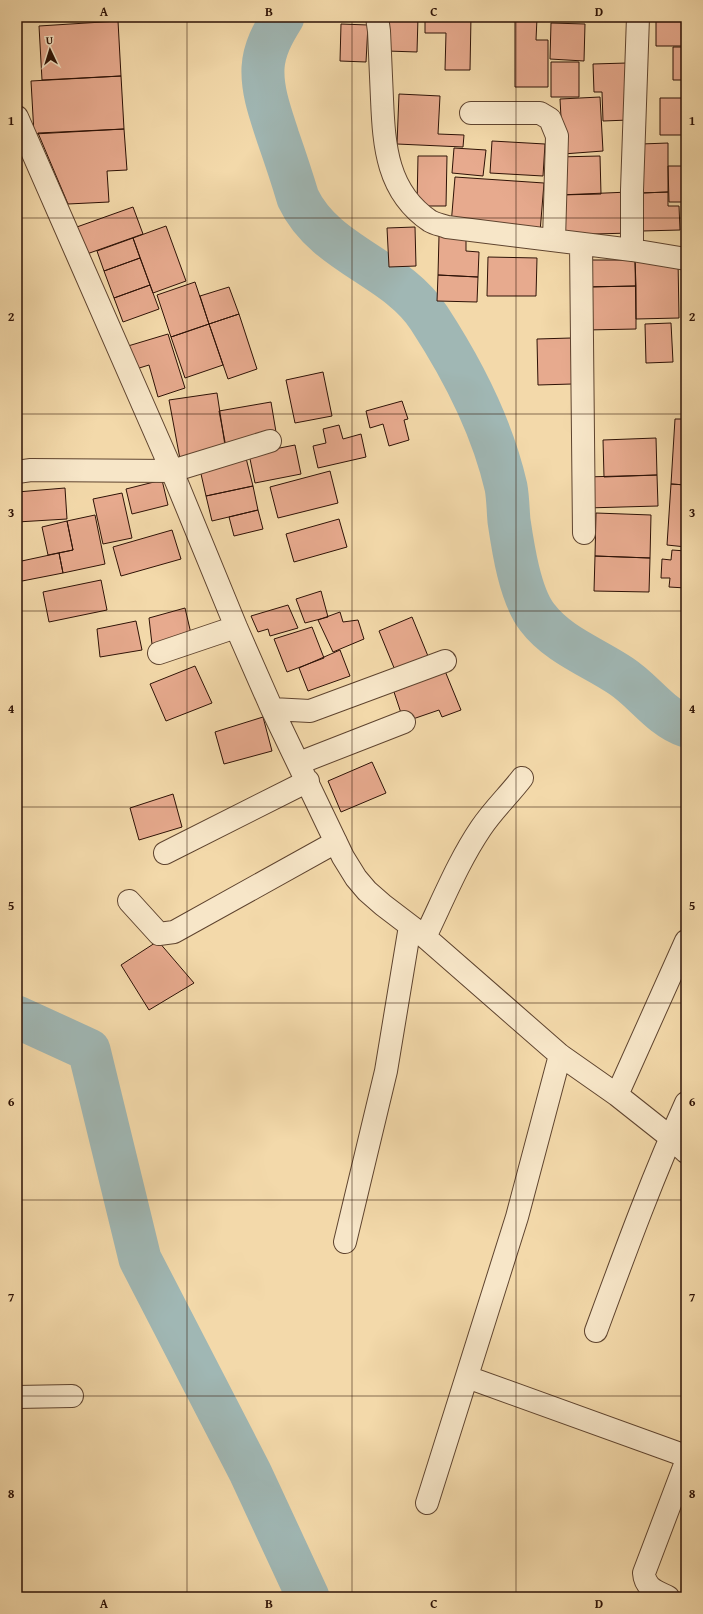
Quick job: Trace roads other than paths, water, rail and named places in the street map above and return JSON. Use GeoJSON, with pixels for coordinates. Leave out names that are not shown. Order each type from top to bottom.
{"type":"FeatureCollection","features":[{"type":"Feature","properties":{"kind":"street"},"geometry":{"type":"LineString","coordinates":[[377,17],[379,31],[384,140],[387,158],[394,179],[402,194],[431,221],[447,227],[632,250],[686,260]]}},
{"type":"Feature","properties":{"kind":"street"},"geometry":{"type":"LineString","coordinates":[[632,250],[632,182],[638,17]]}},
{"type":"Feature","properties":{"kind":"street"},"geometry":{"type":"LineString","coordinates":[[471,113],[540,113],[550,119],[557,136],[554,240]]}},
{"type":"Feature","properties":{"kind":"street"},"geometry":{"type":"LineString","coordinates":[[17,117],[172,471],[236,627],[272,709],[336,842],[356,878],[367,891],[418,932],[560,1055],[617,1095],[686,1152]]}},
{"type":"Feature","properties":{"kind":"street"},"geometry":{"type":"LineString","coordinates":[[580,244],[584,533]]}},
{"type":"Feature","properties":{"kind":"street"},"geometry":{"type":"LineString","coordinates":[[17,472],[31,470],[172,471],[270,441]]}},
{"type":"Feature","properties":{"kind":"street"},"geometry":{"type":"LineString","coordinates":[[159,654],[236,627]]}},
{"type":"Feature","properties":{"kind":"street"},"geometry":{"type":"LineString","coordinates":[[272,709],[310,711],[445,661]]}},
{"type":"Feature","properties":{"kind":"street"},"geometry":{"type":"LineString","coordinates":[[165,853],[303,772],[404,722]]}},
{"type":"Feature","properties":{"kind":"street"},"geometry":{"type":"LineString","coordinates":[[345,1242],[418,932],[442,903],[455,871],[481,827],[522,778]]}},
{"type":"Feature","properties":{"kind":"street"},"geometry":{"type":"LineString","coordinates":[[129,901],[159,934],[174,932],[336,842]]}},
{"type":"Feature","properties":{"kind":"street"},"geometry":{"type":"LineString","coordinates":[[617,1095],[686,941]]}},
{"type":"Feature","properties":{"kind":"street"},"geometry":{"type":"LineString","coordinates":[[427,1503],[517,1217],[560,1055]]}},
{"type":"Feature","properties":{"kind":"street"},"geometry":{"type":"LineString","coordinates":[[596,1332],[623,1256],[670,1138],[686,1103]]}},
{"type":"Feature","properties":{"kind":"street"},"geometry":{"type":"LineString","coordinates":[[467,1377],[686,1456]]}},
{"type":"Feature","properties":{"kind":"street"},"geometry":{"type":"LineString","coordinates":[[17,1397],[72,1396]]}},
{"type":"Feature","properties":{"kind":"street"},"geometry":{"type":"LineString","coordinates":[[668,1597],[650,1589],[646,1584],[644,1573],[686,1462]]}},
{"type":"Feature","properties":{"kind":"waterway"},"geometry":{"type":"LineString","coordinates":[[283,17],[267,48],[263,68],[263,77],[265,95],[298,198],[310,217],[325,234],[398,286],[415,301],[429,318],[465,378],[493,442],[500,464],[506,487],[509,521],[518,571],[531,608],[545,627],[565,643],[621,676],[660,710],[677,722],[686,726]]}},
{"type":"Feature","properties":{"kind":"waterway"},"geometry":{"type":"LineString","coordinates":[[17,1017],[89,1050],[140,1259],[250,1472],[308,1597]]}}]}
